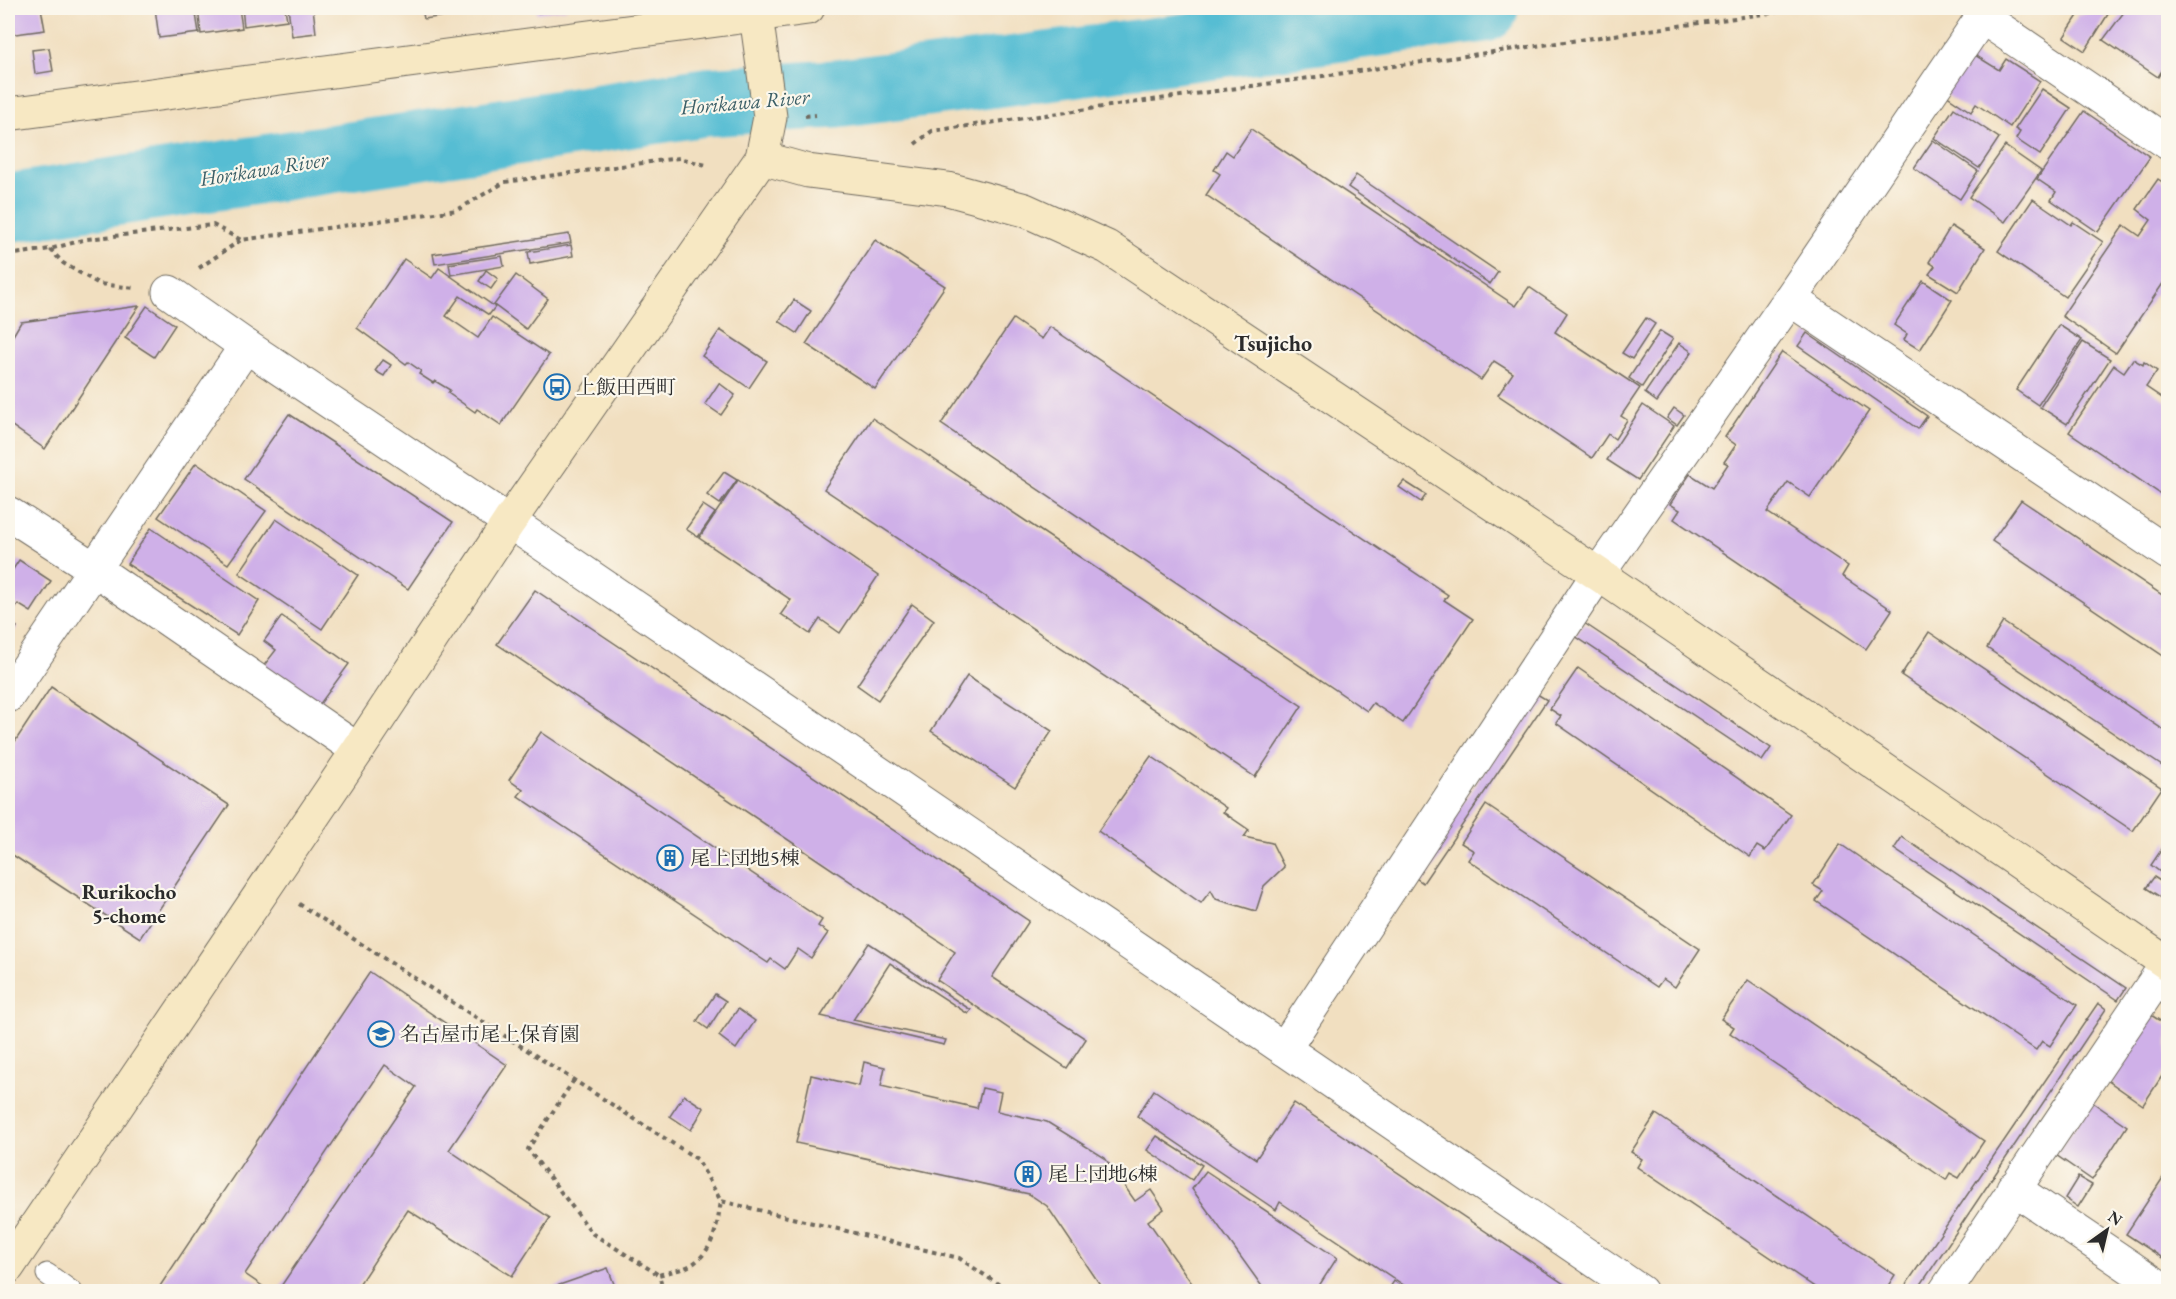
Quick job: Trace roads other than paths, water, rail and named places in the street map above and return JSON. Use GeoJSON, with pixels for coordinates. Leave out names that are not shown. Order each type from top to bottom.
{"type":"FeatureCollection","features":[{"type":"Feature","properties":{"kind":"street"},"geometry":{"type":"LineString","coordinates":[[8,114],[758,23],[808,8]]}},
{"type":"Feature","properties":{"kind":"street"},"geometry":{"type":"LineString","coordinates":[[1284,1049],[1598,574],[1790,299],[1980,12],[2169,143]]}},
{"type":"Feature","properties":{"kind":"street"},"geometry":{"type":"LineString","coordinates":[[8,1267],[358,750],[509,522],[762,158],[770,117],[758,23]]}},
{"type":"Feature","properties":{"kind":"street"},"geometry":{"type":"LineString","coordinates":[[762,158],[808,171],[959,192],[1025,210],[1107,247],[1598,574],[2168,963],[2013,1188],[1945,1292]]}},
{"type":"Feature","properties":{"kind":"street"},"geometry":{"type":"LineString","coordinates":[[169,292],[1641,1292]]}},
{"type":"Feature","properties":{"kind":"street"},"geometry":{"type":"LineString","coordinates":[[1790,299],[2169,553]]}},
{"type":"Feature","properties":{"kind":"street"},"geometry":{"type":"LineString","coordinates":[[8,696],[246,346]]}},
{"type":"Feature","properties":{"kind":"street"},"geometry":{"type":"LineString","coordinates":[[8,513],[93,568],[358,750]]}},
{"type":"Feature","properties":{"kind":"street"},"geometry":{"type":"LineString","coordinates":[[2013,1188],[2168,1292]]}},
{"type":"Feature","properties":{"kind":"lane"},"geometry":{"type":"LineString","coordinates":[[47,1274],[72,1292]]}},
{"type":"Feature","properties":{"kind":"waterway","name":"Horikawa River"},"geometry":{"type":"LineString","coordinates":[[8,208],[705,102],[836,94],[1484,8]]}},
{"type":"Feature","properties":{"kind":"place","name":"上飯田西町"},"geometry":{"type":"Point","coordinates":[557,387]}},
{"type":"Feature","properties":{"kind":"place","name":"尾上団地5棟"},"geometry":{"type":"Point","coordinates":[670,858]}},
{"type":"Feature","properties":{"kind":"place","name":"名古屋市尾上保育園"},"geometry":{"type":"Point","coordinates":[381,1034]}},
{"type":"Feature","properties":{"kind":"place","name":"尾上団地6棟"},"geometry":{"type":"Point","coordinates":[1028,1174]}},
{"type":"Feature","properties":{"kind":"district","name":"Tsujicho"},"geometry":{"type":"Point","coordinates":[1273,343]}},
{"type":"Feature","properties":{"kind":"district","name":"Rurikocho 5-chome"},"geometry":{"type":"Point","coordinates":[129,904]}}]}
